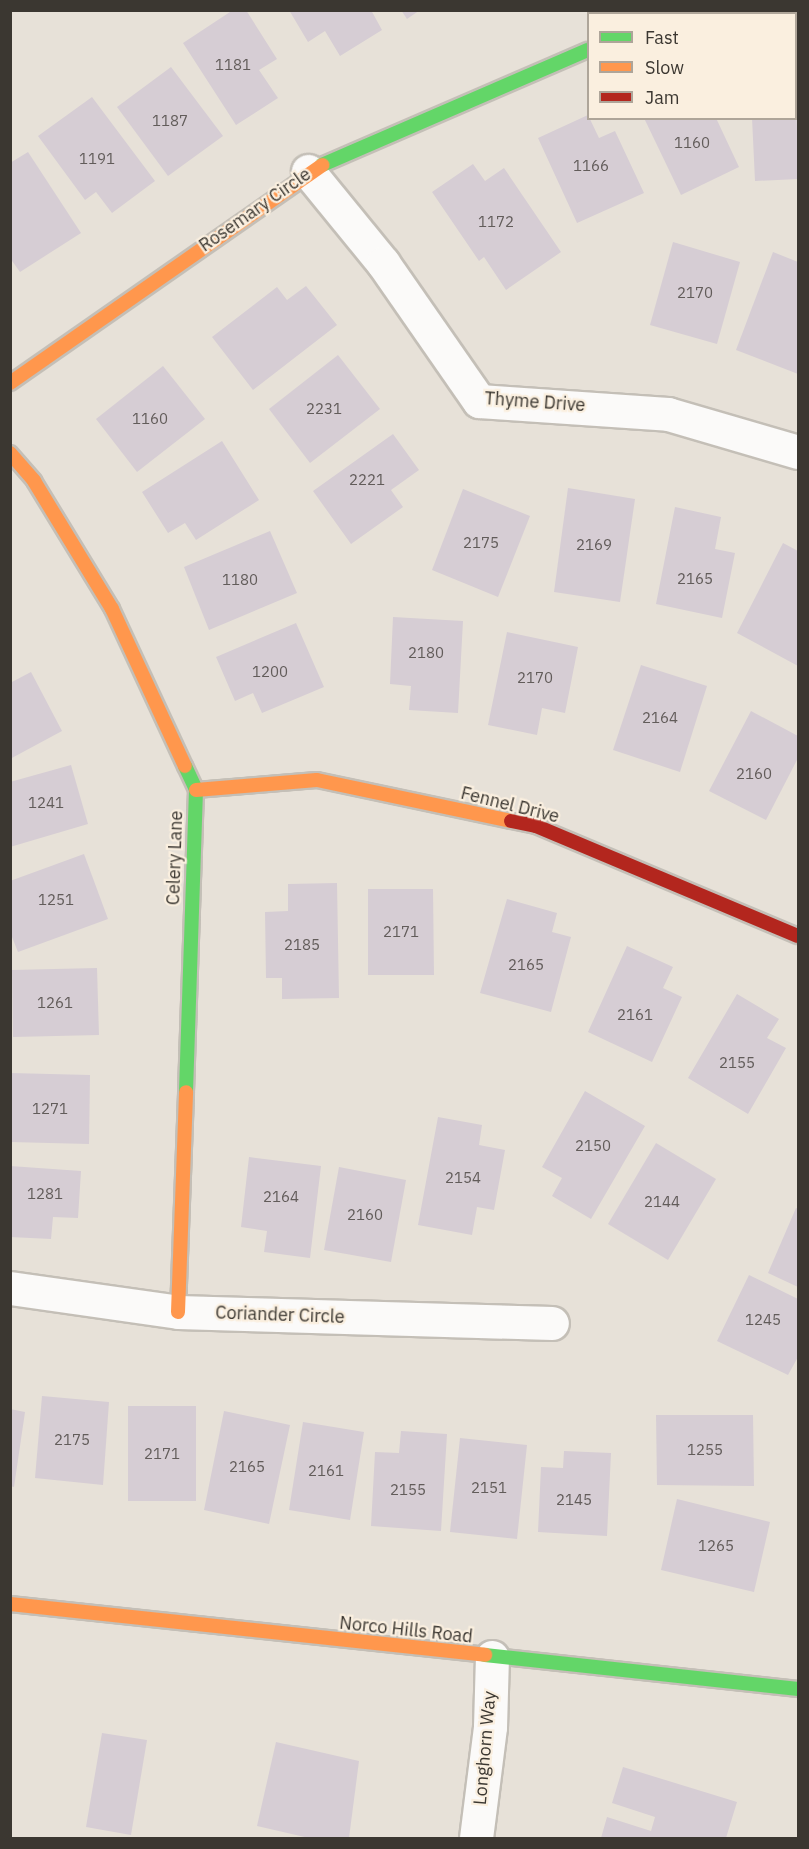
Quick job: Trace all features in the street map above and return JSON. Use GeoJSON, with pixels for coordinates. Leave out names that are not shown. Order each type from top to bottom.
{"type":"FeatureCollection","features":[{"type":"Feature","properties":{"kind":"street","name":"Rosemary Circle"},"geometry":{"type":"LineString","coordinates":[[10,384],[308,171],[587,50]]}},
{"type":"Feature","properties":{"kind":"street","name":"Thyme Drive"},"geometry":{"type":"LineString","coordinates":[[308,171],[383,262],[479,401],[668,414],[798,452]]}},
{"type":"Feature","properties":{"kind":"street","name":"Celery Lane"},"geometry":{"type":"LineString","coordinates":[[10,453],[34,481],[112,609],[196,790],[178,1312]]}},
{"type":"Feature","properties":{"kind":"street","name":"Fennel Drive"},"geometry":{"type":"LineString","coordinates":[[196,790],[317,780],[536,826],[798,936]]}},
{"type":"Feature","properties":{"kind":"street","name":"Coriander Circle"},"geometry":{"type":"LineString","coordinates":[[10,1288],[178,1312],[552,1323]]}},
{"type":"Feature","properties":{"kind":"street","name":"Norco Hills Road"},"geometry":{"type":"LineString","coordinates":[[10,1604],[798,1689]]}},
{"type":"Feature","properties":{"kind":"street","name":"Longhorn Way"},"geometry":{"type":"LineString","coordinates":[[476,1839],[490,1727],[492,1657]]}},
{"type":"Feature","properties":{"kind":"building"},"geometry":{"type":"Polygon","coordinates":[[[233,10],[246,10],[277,59],[259,70],[278,98],[236,125],[183,43],[233,10]]]}},
{"type":"Feature","properties":{"kind":"building"},"geometry":{"type":"Polygon","coordinates":[[[289,10],[371,10],[382,30],[340,56],[325,31],[308,42],[289,10]]]}},
{"type":"Feature","properties":{"kind":"building"},"geometry":{"type":"Polygon","coordinates":[[[401,10],[420,10],[407,19],[401,10]]]}},
{"type":"Feature","properties":{"kind":"building"},"geometry":{"type":"Polygon","coordinates":[[[171,67],[223,136],[168,176],[117,107],[171,67]]]}},
{"type":"Feature","properties":{"kind":"building"},"geometry":{"type":"Polygon","coordinates":[[[92,97],[155,181],[112,213],[96,192],[85,200],[38,136],[92,97]]]}},
{"type":"Feature","properties":{"kind":"building"},"geometry":{"type":"Polygon","coordinates":[[[587,115],[587,120],[590,120],[599,138],[615,131],[644,193],[577,223],[538,138],[587,115]]]}},
{"type":"Feature","properties":{"kind":"building"},"geometry":{"type":"Polygon","coordinates":[[[645,120],[717,120],[739,167],[681,195],[645,120]]]}},
{"type":"Feature","properties":{"kind":"building"},"geometry":{"type":"Polygon","coordinates":[[[752,120],[797,120],[798,179],[755,181],[752,120]]]}},
{"type":"Feature","properties":{"kind":"building"},"geometry":{"type":"Polygon","coordinates":[[[28,152],[81,233],[20,272],[10,258],[10,163],[28,152]]]}},
{"type":"Feature","properties":{"kind":"building"},"geometry":{"type":"Polygon","coordinates":[[[473,164],[485,181],[504,168],[561,252],[506,290],[484,257],[479,261],[432,192],[473,164]]]}},
{"type":"Feature","properties":{"kind":"building"},"geometry":{"type":"Polygon","coordinates":[[[673,242],[740,262],[717,344],[650,325],[673,242]]]}},
{"type":"Feature","properties":{"kind":"building"},"geometry":{"type":"Polygon","coordinates":[[[773,252],[798,262],[798,374],[736,350],[773,252]]]}},
{"type":"Feature","properties":{"kind":"building"},"geometry":{"type":"Polygon","coordinates":[[[306,286],[337,325],[253,390],[212,337],[277,287],[287,300],[306,286]]]}},
{"type":"Feature","properties":{"kind":"building"},"geometry":{"type":"Polygon","coordinates":[[[338,355],[380,409],[310,463],[269,409],[338,355]]]}},
{"type":"Feature","properties":{"kind":"building"},"geometry":{"type":"Polygon","coordinates":[[[163,366],[205,419],[137,472],[96,419],[163,366]]]}},
{"type":"Feature","properties":{"kind":"building"},"geometry":{"type":"Polygon","coordinates":[[[393,434],[419,470],[391,490],[403,507],[351,544],[313,491],[393,434]]]}},
{"type":"Feature","properties":{"kind":"building"},"geometry":{"type":"Polygon","coordinates":[[[222,441],[259,500],[196,540],[185,523],[168,533],[142,492],[222,441]]]}},
{"type":"Feature","properties":{"kind":"building"},"geometry":{"type":"Polygon","coordinates":[[[568,488],[635,499],[620,602],[554,592],[568,488]]]}},
{"type":"Feature","properties":{"kind":"building"},"geometry":{"type":"Polygon","coordinates":[[[463,489],[530,516],[498,597],[432,570],[463,489]]]}},
{"type":"Feature","properties":{"kind":"building"},"geometry":{"type":"Polygon","coordinates":[[[675,507],[721,517],[715,549],[735,553],[722,618],[656,604],[675,507]]]}},
{"type":"Feature","properties":{"kind":"building"},"geometry":{"type":"Polygon","coordinates":[[[270,531],[297,593],[209,630],[184,567],[270,531]]]}},
{"type":"Feature","properties":{"kind":"building"},"geometry":{"type":"Polygon","coordinates":[[[783,543],[798,551],[798,666],[737,633],[783,543]]]}},
{"type":"Feature","properties":{"kind":"building"},"geometry":{"type":"Polygon","coordinates":[[[393,617],[463,621],[458,713],[409,710],[411,686],[390,684],[393,617]]]}},
{"type":"Feature","properties":{"kind":"building"},"geometry":{"type":"Polygon","coordinates":[[[296,623],[324,687],[262,713],[253,693],[235,701],[216,657],[296,623]]]}},
{"type":"Feature","properties":{"kind":"building"},"geometry":{"type":"Polygon","coordinates":[[[507,632],[578,647],[565,713],[542,708],[537,735],[488,725],[507,632]]]}},
{"type":"Feature","properties":{"kind":"building"},"geometry":{"type":"Polygon","coordinates":[[[641,665],[707,686],[680,772],[613,750],[641,665]]]}},
{"type":"Feature","properties":{"kind":"building"},"geometry":{"type":"Polygon","coordinates":[[[31,672],[62,731],[10,759],[10,683],[31,672]]]}},
{"type":"Feature","properties":{"kind":"building"},"geometry":{"type":"Polygon","coordinates":[[[751,711],[798,736],[798,758],[766,820],[709,791],[751,711]]]}},
{"type":"Feature","properties":{"kind":"building"},"geometry":{"type":"Polygon","coordinates":[[[71,765],[88,824],[10,847],[10,782],[71,765]]]}},
{"type":"Feature","properties":{"kind":"building"},"geometry":{"type":"Polygon","coordinates":[[[84,854],[108,919],[18,952],[10,932],[10,881],[84,854]]]}},
{"type":"Feature","properties":{"kind":"building"},"geometry":{"type":"Polygon","coordinates":[[[337,883],[339,998],[282,999],[282,978],[266,978],[265,912],[288,911],[288,884],[337,883]]]}},
{"type":"Feature","properties":{"kind":"building"},"geometry":{"type":"Polygon","coordinates":[[[368,889],[433,889],[434,975],[368,975],[368,889]]]}},
{"type":"Feature","properties":{"kind":"building"},"geometry":{"type":"Polygon","coordinates":[[[507,899],[557,913],[552,932],[571,937],[551,1012],[480,993],[507,899]]]}},
{"type":"Feature","properties":{"kind":"building"},"geometry":{"type":"Polygon","coordinates":[[[627,946],[673,967],[663,988],[682,997],[652,1062],[588,1032],[627,946]]]}},
{"type":"Feature","properties":{"kind":"building"},"geometry":{"type":"Polygon","coordinates":[[[97,968],[99,1035],[13,1037],[12,970],[97,968]]]}},
{"type":"Feature","properties":{"kind":"building"},"geometry":{"type":"Polygon","coordinates":[[[737,994],[779,1019],[767,1038],[786,1048],[748,1114],[688,1078],[737,994]]]}},
{"type":"Feature","properties":{"kind":"building"},"geometry":{"type":"Polygon","coordinates":[[[10,1073],[90,1075],[89,1144],[10,1142],[10,1073]]]}},
{"type":"Feature","properties":{"kind":"building"},"geometry":{"type":"Polygon","coordinates":[[[585,1091],[645,1126],[591,1219],[552,1196],[562,1178],[542,1167],[585,1091]]]}},
{"type":"Feature","properties":{"kind":"building"},"geometry":{"type":"Polygon","coordinates":[[[438,1117],[482,1125],[479,1145],[505,1150],[494,1210],[477,1207],[472,1235],[418,1225],[438,1117]]]}},
{"type":"Feature","properties":{"kind":"building"},"geometry":{"type":"Polygon","coordinates":[[[656,1143],[716,1179],[668,1260],[608,1224],[656,1143]]]}},
{"type":"Feature","properties":{"kind":"building"},"geometry":{"type":"Polygon","coordinates":[[[249,1157],[321,1166],[310,1258],[264,1252],[267,1231],[241,1227],[249,1157]]]}},
{"type":"Feature","properties":{"kind":"building"},"geometry":{"type":"Polygon","coordinates":[[[10,1166],[81,1171],[78,1218],[53,1217],[51,1239],[10,1237],[10,1166]]]}},
{"type":"Feature","properties":{"kind":"building"},"geometry":{"type":"Polygon","coordinates":[[[339,1167],[406,1180],[391,1262],[324,1250],[339,1167]]]}},
{"type":"Feature","properties":{"kind":"building"},"geometry":{"type":"Polygon","coordinates":[[[796,1208],[798,1209],[798,1287],[768,1273],[796,1208]]]}},
{"type":"Feature","properties":{"kind":"building"},"geometry":{"type":"Polygon","coordinates":[[[749,1275],[798,1299],[798,1357],[788,1375],[717,1341],[749,1275]]]}},
{"type":"Feature","properties":{"kind":"building"},"geometry":{"type":"Polygon","coordinates":[[[42,1396],[109,1402],[103,1485],[35,1478],[42,1396]]]}},
{"type":"Feature","properties":{"kind":"building"},"geometry":{"type":"Polygon","coordinates":[[[128,1406],[196,1406],[196,1501],[128,1501],[128,1406]]]}},
{"type":"Feature","properties":{"kind":"building"},"geometry":{"type":"Polygon","coordinates":[[[10,1409],[25,1412],[14,1487],[10,1486],[10,1409]]]}},
{"type":"Feature","properties":{"kind":"building"},"geometry":{"type":"Polygon","coordinates":[[[224,1411],[290,1425],[269,1524],[204,1510],[224,1411]]]}},
{"type":"Feature","properties":{"kind":"building"},"geometry":{"type":"Polygon","coordinates":[[[656,1415],[753,1415],[754,1486],[657,1485],[656,1415]]]}},
{"type":"Feature","properties":{"kind":"building"},"geometry":{"type":"Polygon","coordinates":[[[303,1422],[364,1432],[350,1520],[289,1510],[303,1422]]]}},
{"type":"Feature","properties":{"kind":"building"},"geometry":{"type":"Polygon","coordinates":[[[401,1431],[447,1434],[441,1531],[371,1526],[375,1452],[399,1453],[401,1431]]]}},
{"type":"Feature","properties":{"kind":"building"},"geometry":{"type":"Polygon","coordinates":[[[460,1438],[527,1445],[517,1539],[450,1532],[460,1438]]]}},
{"type":"Feature","properties":{"kind":"building"},"geometry":{"type":"Polygon","coordinates":[[[564,1451],[611,1453],[607,1536],[538,1532],[541,1467],[563,1468],[564,1451]]]}},
{"type":"Feature","properties":{"kind":"building"},"geometry":{"type":"Polygon","coordinates":[[[677,1499],[770,1522],[754,1592],[661,1570],[677,1499]]]}},
{"type":"Feature","properties":{"kind":"building"},"geometry":{"type":"Polygon","coordinates":[[[102,1733],[147,1740],[131,1835],[86,1827],[102,1733]]]}},
{"type":"Feature","properties":{"kind":"building"},"geometry":{"type":"Polygon","coordinates":[[[276,1742],[359,1761],[349,1838],[309,1838],[257,1826],[276,1742]]]}},
{"type":"Feature","properties":{"kind":"building"},"geometry":{"type":"Polygon","coordinates":[[[623,1767],[737,1802],[726,1838],[601,1838],[607,1817],[651,1831],[655,1817],[612,1803],[623,1767]]]}},
{"type":"Feature","properties":{"kind":"traffic: fast"},"geometry":{"type":"LineString","coordinates":[[322,165],[587,50]]}},
{"type":"Feature","properties":{"kind":"traffic: fast"},"geometry":{"type":"LineString","coordinates":[[185,766],[196,790],[186,1092]]}},
{"type":"Feature","properties":{"kind":"traffic: fast"},"geometry":{"type":"LineString","coordinates":[[485,1655],[798,1689]]}},
{"type":"Feature","properties":{"kind":"traffic: slow"},"geometry":{"type":"LineString","coordinates":[[10,383],[322,165]]}},
{"type":"Feature","properties":{"kind":"traffic: slow"},"geometry":{"type":"LineString","coordinates":[[10,453],[34,481],[112,609],[185,766]]}},
{"type":"Feature","properties":{"kind":"traffic: slow"},"geometry":{"type":"LineString","coordinates":[[196,790],[317,780],[511,821]]}},
{"type":"Feature","properties":{"kind":"traffic: slow"},"geometry":{"type":"LineString","coordinates":[[178,1312],[186,1092]]}},
{"type":"Feature","properties":{"kind":"traffic: slow"},"geometry":{"type":"LineString","coordinates":[[10,1604],[485,1655]]}},
{"type":"Feature","properties":{"kind":"traffic: jam"},"geometry":{"type":"LineString","coordinates":[[511,821],[536,826],[798,936]]}}]}
